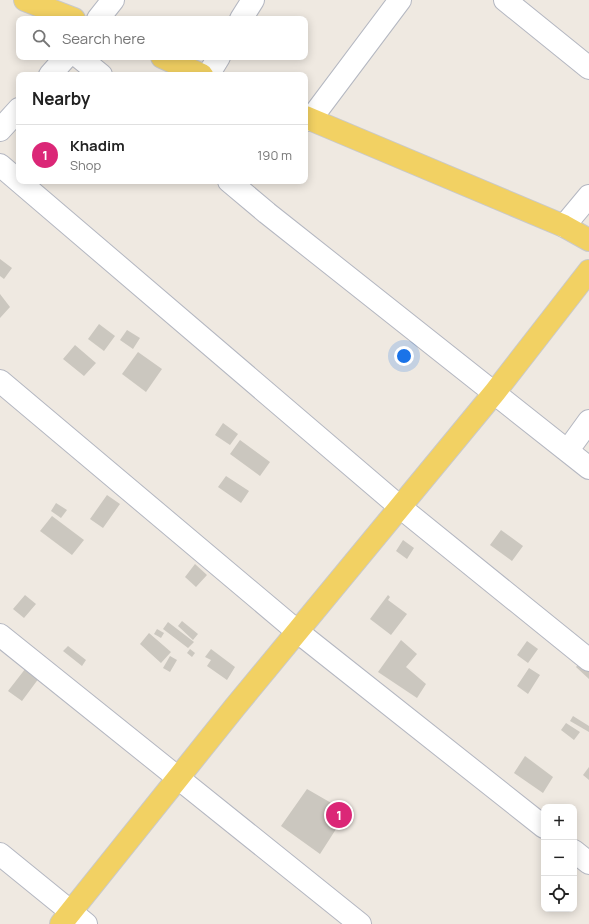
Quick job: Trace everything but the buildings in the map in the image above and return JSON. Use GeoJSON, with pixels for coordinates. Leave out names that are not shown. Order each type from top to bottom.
{"type":"FeatureCollection","features":[{"type":"Feature","properties":{"kind":"main road"},"geometry":{"type":"LineString","coordinates":[[25,0],[66,16]]}},
{"type":"Feature","properties":{"kind":"main road"},"geometry":{"type":"LineString","coordinates":[[169,60],[195,72]]}},
{"type":"Feature","properties":{"kind":"main road"},"geometry":{"type":"LineString","coordinates":[[308,118],[564,226],[589,240]]}},
{"type":"Feature","properties":{"kind":"main road"},"geometry":{"type":"LineString","coordinates":[[73,920],[178,778],[495,392],[589,271]]}},
{"type":"Feature","properties":{"kind":"street"},"geometry":{"type":"LineString","coordinates":[[100,16],[113,0]]}},
{"type":"Feature","properties":{"kind":"street"},"geometry":{"type":"LineString","coordinates":[[243,16],[253,0]]}},
{"type":"Feature","properties":{"kind":"street"},"geometry":{"type":"LineString","coordinates":[[308,118],[400,0]]}},
{"type":"Feature","properties":{"kind":"street"},"geometry":{"type":"LineString","coordinates":[[505,0],[589,68]]}},
{"type":"Feature","properties":{"kind":"street"},"geometry":{"type":"LineString","coordinates":[[53,72],[63,60]]}},
{"type":"Feature","properties":{"kind":"street"},"geometry":{"type":"LineString","coordinates":[[83,60],[97,72]]}},
{"type":"Feature","properties":{"kind":"street"},"geometry":{"type":"LineString","coordinates":[[210,72],[217,60]]}},
{"type":"Feature","properties":{"kind":"street"},"geometry":{"type":"LineString","coordinates":[[0,130],[16,112]]}},
{"type":"Feature","properties":{"kind":"street"},"geometry":{"type":"LineString","coordinates":[[0,165],[16,179]]}},
{"type":"Feature","properties":{"kind":"street"},"geometry":{"type":"LineString","coordinates":[[22,184],[400,507],[589,660]]}},
{"type":"Feature","properties":{"kind":"street"},"geometry":{"type":"LineString","coordinates":[[233,184],[267,213],[495,392],[589,468]]}},
{"type":"Feature","properties":{"kind":"street"},"geometry":{"type":"LineString","coordinates":[[564,226],[589,196]]}},
{"type":"Feature","properties":{"kind":"street"},"geometry":{"type":"LineString","coordinates":[[0,381],[298,632],[541,825]]}},
{"type":"Feature","properties":{"kind":"street"},"geometry":{"type":"LineString","coordinates":[[568,450],[589,421]]}},
{"type":"Feature","properties":{"kind":"street"},"geometry":{"type":"LineString","coordinates":[[0,635],[360,924]]}},
{"type":"Feature","properties":{"kind":"street"},"geometry":{"type":"LineString","coordinates":[[577,853],[589,862]]}},
{"type":"Feature","properties":{"kind":"street"},"geometry":{"type":"LineString","coordinates":[[0,854],[73,920]]}},
{"type":"Feature","properties":{"kind":"place","name":"Khadim"},"geometry":{"type":"Point","coordinates":[339,815]}}]}
